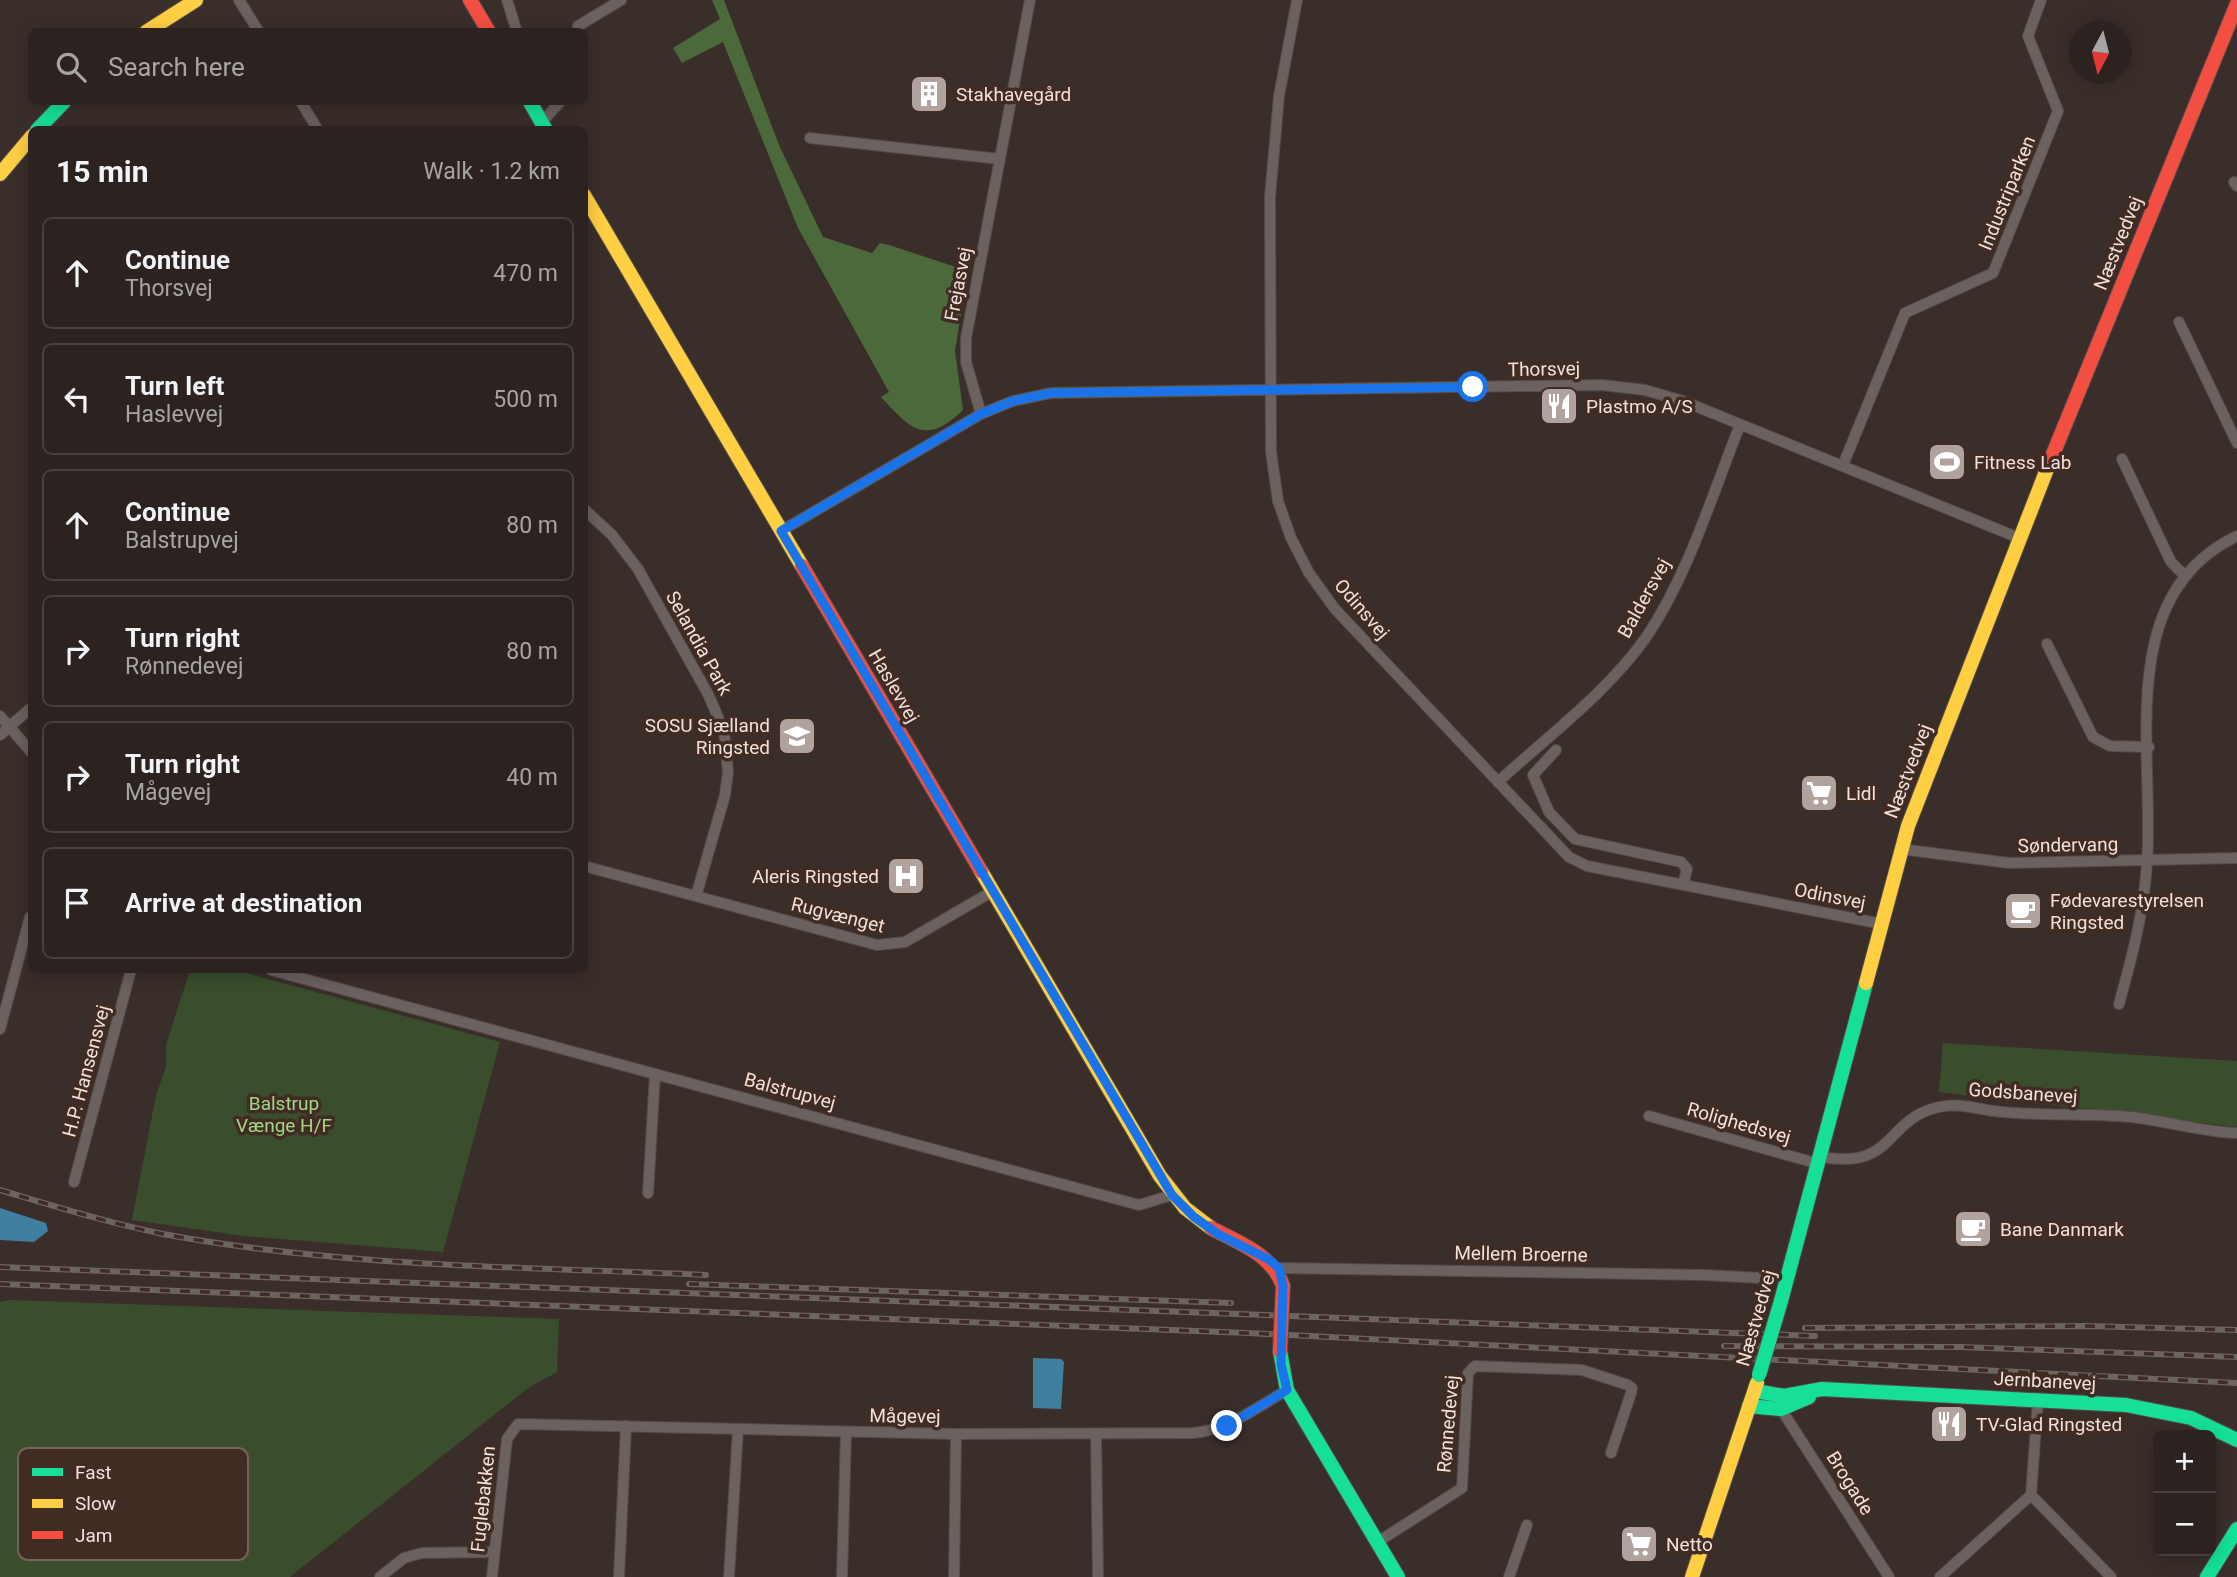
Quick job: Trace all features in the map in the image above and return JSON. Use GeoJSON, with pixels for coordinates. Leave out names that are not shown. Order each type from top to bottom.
{"type":"FeatureCollection","features":[{"type":"Feature","properties":{"kind":"main road"},"geometry":{"type":"LineString","coordinates":[[152,28],[196,0]]}},
{"type":"Feature","properties":{"kind":"main road"},"geometry":{"type":"LineString","coordinates":[[471,0],[487,28]]}},
{"type":"Feature","properties":{"kind":"main road","name":"Næstvedvej"},"geometry":{"type":"LineString","coordinates":[[1692,1577],[1755,1391],[1781,1301],[1901,849],[2019,538],[2237,4]]}},
{"type":"Feature","properties":{"kind":"main road"},"geometry":{"type":"LineString","coordinates":[[41,126],[61,105]]}},
{"type":"Feature","properties":{"kind":"main road"},"geometry":{"type":"LineString","coordinates":[[532,105],[544,126]]}},
{"type":"Feature","properties":{"kind":"main road"},"geometry":{"type":"LineString","coordinates":[[0,174],[28,141]]}},
{"type":"Feature","properties":{"kind":"main road","name":"Haslevvej"},"geometry":{"type":"LineString","coordinates":[[588,202],[1172,1195]]}},
{"type":"Feature","properties":{"kind":"main road"},"geometry":{"type":"LineString","coordinates":[[1172,1195],[1194,1217],[1218,1234],[1268,1259],[1279,1268],[1283,1286],[1280,1351],[1287,1390],[1398,1577]]}},
{"type":"Feature","properties":{"kind":"main road","name":"Jernbanevej"},"geometry":{"type":"LineString","coordinates":[[1755,1391],[1784,1396],[1822,1389],[2126,1405],[2191,1418],[2237,1440]]}},
{"type":"Feature","properties":{"kind":"main road","name":"Jernbanevej"},"geometry":{"type":"LineString","coordinates":[[1749,1406],[1781,1409],[1811,1396],[1845,1390]]}},
{"type":"Feature","properties":{"kind":"main road"},"geometry":{"type":"LineString","coordinates":[[2207,1577],[2237,1530]]}},
{"type":"Feature","properties":{"kind":"street"},"geometry":{"type":"LineString","coordinates":[[239,0],[256,28]]}},
{"type":"Feature","properties":{"kind":"street"},"geometry":{"type":"LineString","coordinates":[[507,0],[516,28]]}},
{"type":"Feature","properties":{"kind":"street"},"geometry":{"type":"LineString","coordinates":[[578,28],[621,0]]}},
{"type":"Feature","properties":{"kind":"street","name":"Frejasvej"},"geometry":{"type":"LineString","coordinates":[[981,414],[970,380],[966,338],[1030,0]]}},
{"type":"Feature","properties":{"kind":"street","name":"Odinsvej"},"geometry":{"type":"LineString","coordinates":[[1297,0],[1279,96],[1270,197],[1271,452],[1278,501],[1291,538],[1309,573],[1335,609],[1569,857],[1587,866],[1882,924]]}},
{"type":"Feature","properties":{"kind":"street","name":"Industriparken"},"geometry":{"type":"LineString","coordinates":[[1843,465],[1905,313],[1993,273],[2058,111],[2028,36],[2041,0]]}},
{"type":"Feature","properties":{"kind":"street"},"geometry":{"type":"LineString","coordinates":[[303,105],[316,126]]}},
{"type":"Feature","properties":{"kind":"street"},"geometry":{"type":"LineString","coordinates":[[544,126],[556,105]]}},
{"type":"Feature","properties":{"kind":"street"},"geometry":{"type":"LineString","coordinates":[[810,138],[1000,159]]}},
{"type":"Feature","properties":{"kind":"street"},"geometry":{"type":"LineString","coordinates":[[2179,322],[2233,424],[2237,443]]}},
{"type":"Feature","properties":{"kind":"street","name":"Thorsvej"},"geometry":{"type":"LineString","coordinates":[[781,531],[981,414],[1013,401],[1051,393],[1271,388],[1602,386],[1644,390],[1684,401],[2019,538]]}},
{"type":"Feature","properties":{"kind":"street","name":"Baldersvej"},"geometry":{"type":"LineString","coordinates":[[1498,782],[1614,676],[1648,634],[1672,592],[1741,425]]}},
{"type":"Feature","properties":{"kind":"street"},"geometry":{"type":"LineString","coordinates":[[2122,458],[2171,562],[2185,576]]}},
{"type":"Feature","properties":{"kind":"street","name":"Selandia Park"},"geometry":{"type":"LineString","coordinates":[[588,513],[612,535],[638,569],[708,694],[724,731],[727,772],[725,795],[696,896]]}},
{"type":"Feature","properties":{"kind":"street"},"geometry":{"type":"LineString","coordinates":[[2119,1004],[2136,943],[2147,861],[2152,648],[2165,607],[2185,576],[2211,551],[2237,536]]}},
{"type":"Feature","properties":{"kind":"street"},"geometry":{"type":"LineString","coordinates":[[2047,644],[2093,737],[2110,746],[2149,747]]}},
{"type":"Feature","properties":{"kind":"street"},"geometry":{"type":"LineString","coordinates":[[28,709],[3,725],[28,749]]}},
{"type":"Feature","properties":{"kind":"street"},"geometry":{"type":"LineString","coordinates":[[1556,750],[1533,775],[1549,811],[1574,839],[1681,862],[1687,869],[1683,885]]}},
{"type":"Feature","properties":{"kind":"street"},"geometry":{"type":"LineString","coordinates":[[1546,833],[1558,821]]}},
{"type":"Feature","properties":{"kind":"street","name":"Søndervang"},"geometry":{"type":"LineString","coordinates":[[1901,849],[2009,863],[2237,858]]}},
{"type":"Feature","properties":{"kind":"street","name":"Rugvænget"},"geometry":{"type":"LineString","coordinates":[[588,867],[877,945],[892,946],[905,942],[993,891]]}},
{"type":"Feature","properties":{"kind":"street"},"geometry":{"type":"LineString","coordinates":[[0,1029],[2,1012],[28,925]]}},
{"type":"Feature","properties":{"kind":"street","name":"H.P. Hansensvej"},"geometry":{"type":"LineString","coordinates":[[74,1182],[130,973]]}},
{"type":"Feature","properties":{"kind":"street","name":"Balstrupvej"},"geometry":{"type":"LineString","coordinates":[[295,973],[1139,1205],[1172,1195]]}},
{"type":"Feature","properties":{"kind":"street"},"geometry":{"type":"LineString","coordinates":[[648,1193],[655,1074]]}},
{"type":"Feature","properties":{"kind":"street","name":"Godsbanevej"},"geometry":{"type":"LineString","coordinates":[[1820,1160],[1855,1160],[1872,1154],[1924,1112],[1956,1105],[2005,1112],[2127,1116],[2161,1120],[2212,1132],[2237,1133]]}},
{"type":"Feature","properties":{"kind":"street","name":"Rolighedsvej"},"geometry":{"type":"LineString","coordinates":[[1648,1116],[1820,1160]]}},
{"type":"Feature","properties":{"kind":"street","name":"Mellem Broerne"},"geometry":{"type":"LineString","coordinates":[[1279,1268],[1762,1278]]}},
{"type":"Feature","properties":{"kind":"street","name":"Rønnedevej"},"geometry":{"type":"LineString","coordinates":[[1376,1543],[1462,1488],[1468,1373],[1475,1366],[1583,1370],[1628,1385],[1632,1388],[1631,1393],[1611,1453]]}},
{"type":"Feature","properties":{"kind":"street","name":"Mågevej"},"geometry":{"type":"LineString","coordinates":[[513,1427],[523,1423],[846,1432],[1096,1435],[1212,1431],[1287,1390]]}},
{"type":"Feature","properties":{"kind":"street"},"geometry":{"type":"LineString","coordinates":[[1940,1577],[2031,1495],[2038,1399]]}},
{"type":"Feature","properties":{"kind":"street","name":"Brogade"},"geometry":{"type":"LineString","coordinates":[[1781,1409],[1889,1577]]}},
{"type":"Feature","properties":{"kind":"street"},"geometry":{"type":"LineString","coordinates":[[619,1577],[626,1426]]}},
{"type":"Feature","properties":{"kind":"street","name":"Fuglebakken"},"geometry":{"type":"LineString","coordinates":[[492,1577],[507,1439],[513,1427]]}},
{"type":"Feature","properties":{"kind":"street"},"geometry":{"type":"LineString","coordinates":[[729,1577],[738,1429]]}},
{"type":"Feature","properties":{"kind":"street"},"geometry":{"type":"LineString","coordinates":[[842,1577],[846,1432]]}},
{"type":"Feature","properties":{"kind":"street"},"geometry":{"type":"LineString","coordinates":[[954,1577],[956,1434]]}},
{"type":"Feature","properties":{"kind":"street"},"geometry":{"type":"LineString","coordinates":[[1096,1435],[1098,1577]]}},
{"type":"Feature","properties":{"kind":"street"},"geometry":{"type":"LineString","coordinates":[[2031,1495],[2110,1577]]}},
{"type":"Feature","properties":{"kind":"street"},"geometry":{"type":"LineString","coordinates":[[1509,1577],[1527,1525]]}},
{"type":"Feature","properties":{"kind":"street"},"geometry":{"type":"LineString","coordinates":[[380,1577],[404,1558],[422,1553],[494,1552]]}},
{"type":"Feature","properties":{"kind":"green space"},"geometry":{"type":"Polygon","coordinates":[[[712,0],[724,0],[779,145],[823,237],[872,253],[880,243],[889,245],[968,271],[955,351],[963,410],[938,428],[919,429],[901,417],[881,397],[889,392],[798,228],[723,42],[682,63],[673,48],[720,19],[712,0]]]}},
{"type":"Feature","properties":{"kind":"green space","name":"Balstrup Vænge H/F"},"geometry":{"type":"Polygon","coordinates":[[[189,973],[246,973],[500,1042],[443,1252],[245,1236],[132,1220],[156,1095],[166,1067],[166,1045],[189,973]]]}},
{"type":"Feature","properties":{"kind":"green space"},"geometry":{"type":"Polygon","coordinates":[[[1943,1043],[2237,1061],[2237,1127],[1939,1092],[1943,1043]]]}},
{"type":"Feature","properties":{"kind":"green space"},"geometry":{"type":"Polygon","coordinates":[[[10,1300],[559,1319],[557,1372],[528,1388],[290,1577],[0,1577],[0,1302],[10,1300]]]}},
{"type":"Feature","properties":{"kind":"water"},"geometry":{"type":"Polygon","coordinates":[[[0,1208],[46,1223],[48,1231],[34,1242],[0,1240],[0,1208]]]}},
{"type":"Feature","properties":{"kind":"water"},"geometry":{"type":"Polygon","coordinates":[[[1033,1358],[1061,1359],[1064,1362],[1061,1409],[1033,1408],[1033,1358]]]}},
{"type":"Feature","properties":{"kind":"railway"},"geometry":{"type":"LineString","coordinates":[[0,1190],[163,1234],[230,1245],[434,1264],[706,1275]]}},
{"type":"Feature","properties":{"kind":"railway"},"geometry":{"type":"LineString","coordinates":[[0,1267],[1815,1336]]}},
{"type":"Feature","properties":{"kind":"railway"},"geometry":{"type":"LineString","coordinates":[[0,1284],[1248,1333],[2237,1383]]}},
{"type":"Feature","properties":{"kind":"railway"},"geometry":{"type":"LineString","coordinates":[[689,1284],[1231,1303]]}},
{"type":"Feature","properties":{"kind":"railway"},"geometry":{"type":"LineString","coordinates":[[1805,1328],[2086,1326],[2237,1330]]}},
{"type":"Feature","properties":{"kind":"railway"},"geometry":{"type":"LineString","coordinates":[[1724,1346],[1961,1347],[2237,1357]]}},
{"type":"Feature","properties":{"kind":"traffic: fast"},"geometry":{"type":"LineString","coordinates":[[41,126],[61,105]]}},
{"type":"Feature","properties":{"kind":"traffic: fast"},"geometry":{"type":"LineString","coordinates":[[532,105],[544,126]]}},
{"type":"Feature","properties":{"kind":"traffic: fast"},"geometry":{"type":"LineString","coordinates":[[1781,1301],[1866,983]]}},
{"type":"Feature","properties":{"kind":"traffic: fast"},"geometry":{"type":"LineString","coordinates":[[1759,1375],[1781,1301]]}},
{"type":"Feature","properties":{"kind":"traffic: fast"},"geometry":{"type":"LineString","coordinates":[[1280,1351],[1287,1390],[1398,1577]]}},
{"type":"Feature","properties":{"kind":"traffic: fast"},"geometry":{"type":"LineString","coordinates":[[1755,1391],[1784,1396],[1822,1389],[2126,1405],[2191,1418],[2237,1440]]}},
{"type":"Feature","properties":{"kind":"traffic: fast"},"geometry":{"type":"LineString","coordinates":[[1749,1406],[1781,1409],[1809,1397]]}},
{"type":"Feature","properties":{"kind":"traffic: fast"},"geometry":{"type":"LineString","coordinates":[[2207,1577],[2237,1529]]}},
{"type":"Feature","properties":{"kind":"traffic: slow"},"geometry":{"type":"LineString","coordinates":[[152,28],[196,0]]}},
{"type":"Feature","properties":{"kind":"traffic: slow"},"geometry":{"type":"LineString","coordinates":[[0,174],[28,141]]}},
{"type":"Feature","properties":{"kind":"traffic: slow"},"geometry":{"type":"LineString","coordinates":[[588,202],[802,566]]}},
{"type":"Feature","properties":{"kind":"traffic: slow"},"geometry":{"type":"LineString","coordinates":[[1866,983],[1908,826],[2049,464]]}},
{"type":"Feature","properties":{"kind":"traffic: slow"},"geometry":{"type":"LineString","coordinates":[[981,871],[1160,1176],[1185,1208],[1211,1228]]}},
{"type":"Feature","properties":{"kind":"traffic: slow"},"geometry":{"type":"LineString","coordinates":[[1692,1577],[1757,1383]]}},
{"type":"Feature","properties":{"kind":"traffic: jam"},"geometry":{"type":"LineString","coordinates":[[470,0],[487,28]]}},
{"type":"Feature","properties":{"kind":"traffic: jam"},"geometry":{"type":"LineString","coordinates":[[2049,464],[2237,4]]}},
{"type":"Feature","properties":{"kind":"traffic: jam"},"geometry":{"type":"LineString","coordinates":[[802,566],[981,871]]}},
{"type":"Feature","properties":{"kind":"traffic: jam"},"geometry":{"type":"LineString","coordinates":[[1211,1228],[1263,1258],[1278,1275],[1283,1286]]}},
{"type":"Feature","properties":{"kind":"traffic: jam"},"geometry":{"type":"LineString","coordinates":[[1280,1351],[1283,1286]]}},
{"type":"Feature","properties":{"kind":"place","name":"Stakhavegård"},"geometry":{"type":"Point","coordinates":[929,94]}},
{"type":"Feature","properties":{"kind":"place","name":"Plastmo A/S"},"geometry":{"type":"Point","coordinates":[1559,406]}},
{"type":"Feature","properties":{"kind":"place","name":"Fitness Lab"},"geometry":{"type":"Point","coordinates":[1947,462]}},
{"type":"Feature","properties":{"kind":"place","name":"SOSU Sjælland Ringsted"},"geometry":{"type":"Point","coordinates":[797,736]}},
{"type":"Feature","properties":{"kind":"place","name":"Lidl"},"geometry":{"type":"Point","coordinates":[1819,793]}},
{"type":"Feature","properties":{"kind":"place","name":"Aleris Ringsted"},"geometry":{"type":"Point","coordinates":[906,876]}},
{"type":"Feature","properties":{"kind":"place","name":"Fødevarestyrelsen Ringsted"},"geometry":{"type":"Point","coordinates":[2023,911]}},
{"type":"Feature","properties":{"kind":"place","name":"Bane Danmark"},"geometry":{"type":"Point","coordinates":[1973,1229]}},
{"type":"Feature","properties":{"kind":"place","name":"TV-Glad Ringsted"},"geometry":{"type":"Point","coordinates":[1949,1424]}},
{"type":"Feature","properties":{"kind":"place","name":"Netto"},"geometry":{"type":"Point","coordinates":[1639,1544]}},
{"type":"Feature","properties":{"kind":"route"},"geometry":{"type":"LineString","coordinates":[[1227,1426],[1287,1390],[1280,1351],[1283,1286],[1279,1268],[1268,1259],[1218,1234],[1194,1217],[1172,1195],[781,531],[981,414],[1013,401],[1051,393],[1473,387]]}}]}
